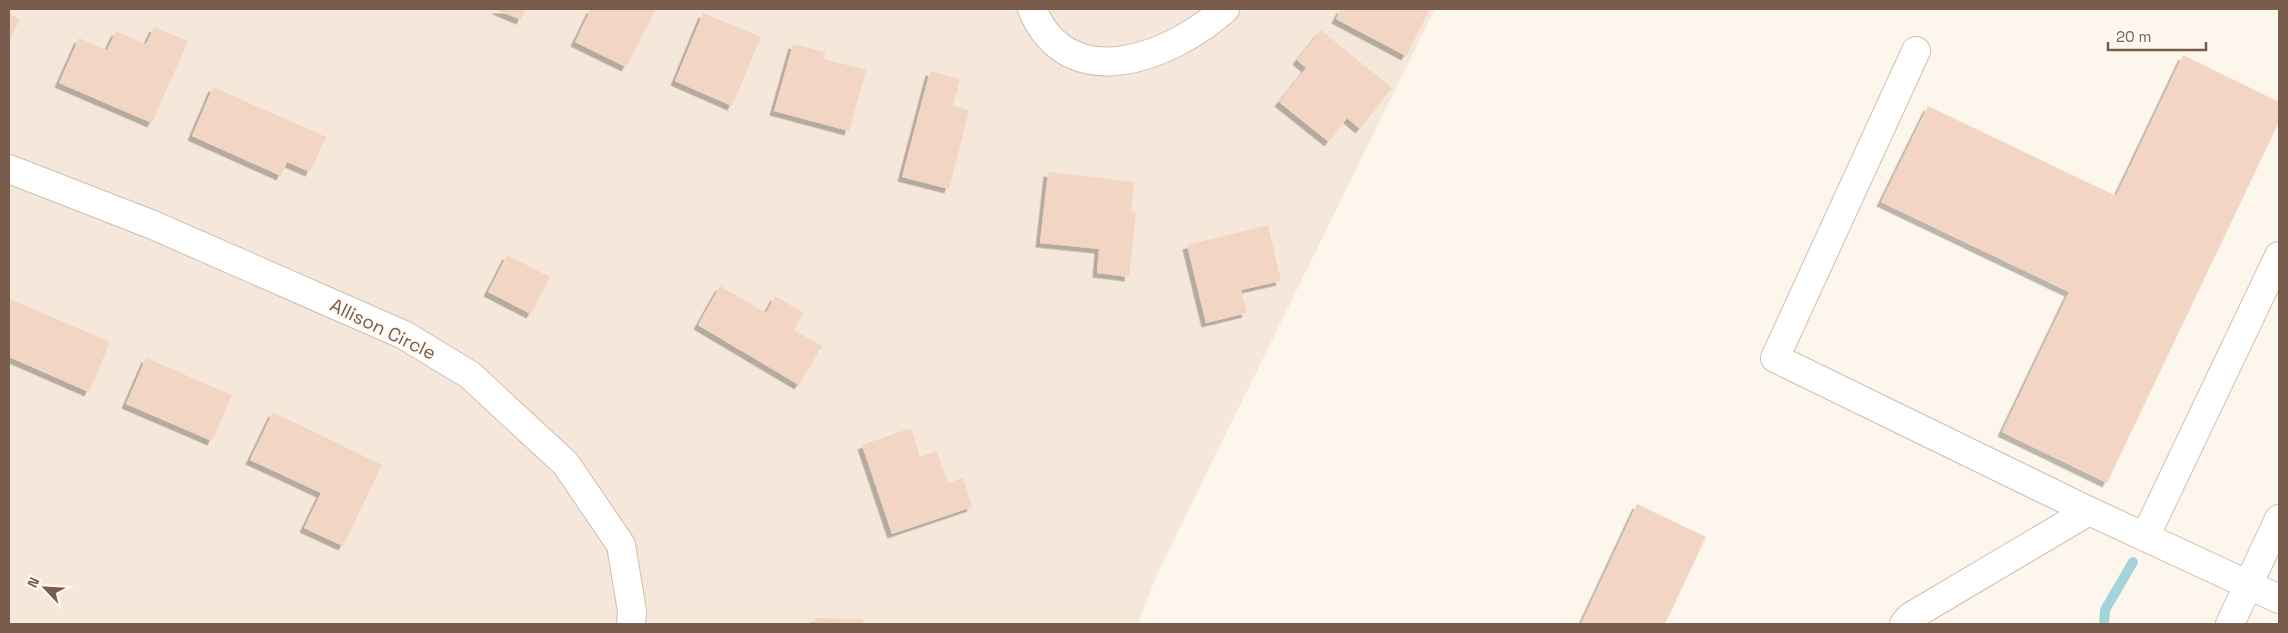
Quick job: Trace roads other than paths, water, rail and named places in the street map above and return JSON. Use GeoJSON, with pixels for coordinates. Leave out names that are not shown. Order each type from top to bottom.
{"type":"FeatureCollection","features":[{"type":"Feature","properties":{"kind":"street"},"geometry":{"type":"LineString","coordinates":[[1032,9],[1047,36],[1063,50],[1081,59],[1100,63],[1121,61],[1160,49],[1211,21],[1225,9]]}},
{"type":"Feature","properties":{"kind":"street"},"geometry":{"type":"LineString","coordinates":[[1916,51],[1775,358],[2089,511],[2279,599]]}},
{"type":"Feature","properties":{"kind":"street","name":"Allison Circle"},"geometry":{"type":"LineString","coordinates":[[9,169],[153,225],[404,335],[470,375],[566,464],[621,545],[632,611],[631,624]]}},
{"type":"Feature","properties":{"kind":"street"},"geometry":{"type":"LineString","coordinates":[[2145,537],[2279,256]]}},
{"type":"Feature","properties":{"kind":"street"},"geometry":{"type":"LineString","coordinates":[[1904,624],[1910,617],[1958,587],[2089,511]]}},
{"type":"Feature","properties":{"kind":"street"},"geometry":{"type":"LineString","coordinates":[[2230,624],[2279,519]]}},
{"type":"Feature","properties":{"kind":"waterway"},"geometry":{"type":"LineString","coordinates":[[2104,624],[2105,610],[2133,562]]}}]}
